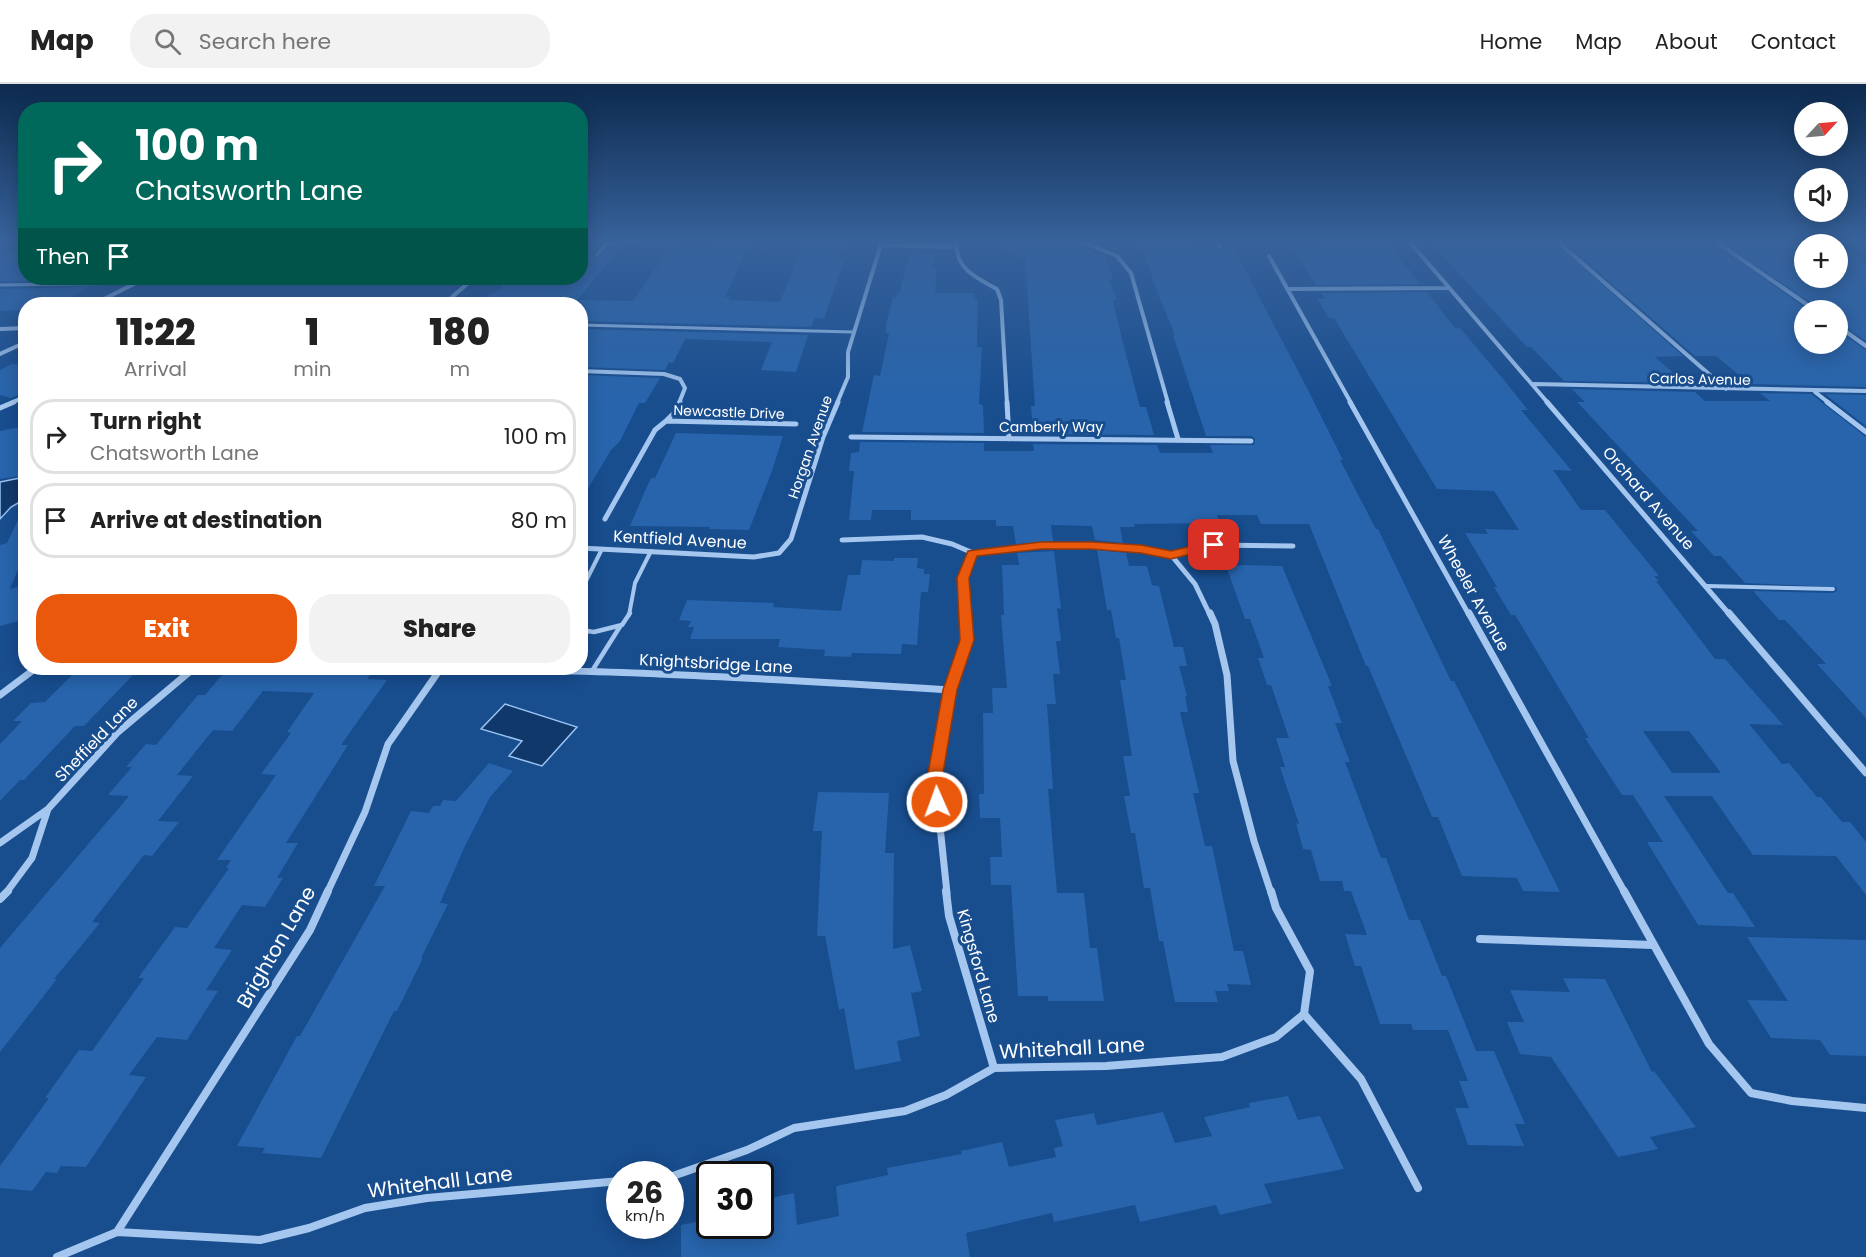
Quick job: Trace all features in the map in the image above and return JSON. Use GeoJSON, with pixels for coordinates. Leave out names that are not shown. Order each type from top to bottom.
{"type":"FeatureCollection","features":[{"type":"Feature","properties":{"kind":"street","name":"Horgan Avenue"},"geometry":{"type":"LineString","coordinates":[[779,553],[791,539],[823,437],[848,377],[848,352],[865,296]]}},
{"type":"Feature","properties":{"kind":"street"},"geometry":{"type":"LineString","coordinates":[[999,296],[1009,439]]}},
{"type":"Feature","properties":{"kind":"street"},"geometry":{"type":"LineString","coordinates":[[1137,296],[1178,439]]}},
{"type":"Feature","properties":{"kind":"street","name":"Wheeler Avenue"},"geometry":{"type":"LineString","coordinates":[[1291,296],[1709,1044],[1751,1092],[1792,1101],[1866,1108]]}},
{"type":"Feature","properties":{"kind":"street","name":"Orchard Avenue"},"geometry":{"type":"LineString","coordinates":[[1455,296],[1534,384],[1866,773]]}},
{"type":"Feature","properties":{"kind":"street"},"geometry":{"type":"LineString","coordinates":[[1619,296],[1726,390]]}},
{"type":"Feature","properties":{"kind":"street"},"geometry":{"type":"LineString","coordinates":[[0,329],[18,328]]}},
{"type":"Feature","properties":{"kind":"street"},"geometry":{"type":"LineString","coordinates":[[1848,333],[1866,346]]}},
{"type":"Feature","properties":{"kind":"street"},"geometry":{"type":"LineString","coordinates":[[0,354],[18,346]]}},
{"type":"Feature","properties":{"kind":"street","name":"Newcastle Drive"},"geometry":{"type":"LineString","coordinates":[[588,371],[664,374],[680,379],[685,388],[677,410],[666,421]]}},
{"type":"Feature","properties":{"kind":"street","name":"Carlos Avenue"},"geometry":{"type":"LineString","coordinates":[[1534,384],[1726,390],[1866,391]]}},
{"type":"Feature","properties":{"kind":"street"},"geometry":{"type":"LineString","coordinates":[[1814,391],[1866,432]]}},
{"type":"Feature","properties":{"kind":"street"},"geometry":{"type":"LineString","coordinates":[[0,408],[18,400]]}},
{"type":"Feature","properties":{"kind":"street"},"geometry":{"type":"LineString","coordinates":[[605,519],[655,430],[666,421]]}},
{"type":"Feature","properties":{"kind":"street","name":"Newcastle Drive"},"geometry":{"type":"LineString","coordinates":[[666,421],[796,424]]}},
{"type":"Feature","properties":{"kind":"street","name":"Camberly Way"},"geometry":{"type":"LineString","coordinates":[[851,437],[1251,441]]}},
{"type":"Feature","properties":{"kind":"street"},"geometry":{"type":"LineString","coordinates":[[842,540],[922,537],[952,544],[973,553],[1041,546],[1091,545],[1141,549],[1171,555],[1214,545],[1293,546]]}},
{"type":"Feature","properties":{"kind":"street","name":"Kentfield Avenue"},"geometry":{"type":"LineString","coordinates":[[588,548],[754,557],[779,553]]}},
{"type":"Feature","properties":{"kind":"street","name":"Kingsford Lane"},"geometry":{"type":"LineString","coordinates":[[973,553],[963,578],[967,640],[950,690],[935,779],[949,916],[994,1068]]}},
{"type":"Feature","properties":{"kind":"street"},"geometry":{"type":"LineString","coordinates":[[1171,555],[1195,584],[1215,624],[1227,675],[1233,761],[1254,841],[1276,908],[1310,971],[1304,1014],[1361,1079],[1418,1188]]}},
{"type":"Feature","properties":{"kind":"street","name":"Knightsbridge Lane"},"geometry":{"type":"LineString","coordinates":[[588,670],[950,690]]}},
{"type":"Feature","properties":{"kind":"street"},"geometry":{"type":"LineString","coordinates":[[0,695],[27,675]]}},
{"type":"Feature","properties":{"kind":"street","name":"Sheffield Lane"},"geometry":{"type":"LineString","coordinates":[[0,843],[48,809],[118,732],[186,675]]}},
{"type":"Feature","properties":{"kind":"street","name":"Brighton Lane"},"geometry":{"type":"LineString","coordinates":[[117,1232],[310,930],[365,812],[388,744],[436,675]]}},
{"type":"Feature","properties":{"kind":"street"},"geometry":{"type":"LineString","coordinates":[[0,899],[29,866],[42,839],[48,809]]}},
{"type":"Feature","properties":{"kind":"street"},"geometry":{"type":"LineString","coordinates":[[1480,939],[1653,945]]}},
{"type":"Feature","properties":{"kind":"street","name":"Whitehall Lane"},"geometry":{"type":"LineString","coordinates":[[684,1172],[747,1150],[794,1128],[904,1111],[946,1095],[994,1068],[1106,1066],[1221,1057],[1276,1037],[1304,1014]]}},
{"type":"Feature","properties":{"kind":"street","name":"Whitehall Lane"},"geometry":{"type":"LineString","coordinates":[[57,1257],[117,1232],[260,1240],[309,1228],[365,1208],[427,1198],[606,1182]]}},
{"type":"Feature","properties":{"kind":"lane"},"geometry":{"type":"LineString","coordinates":[[588,325],[854,332]]}},
{"type":"Feature","properties":{"kind":"lane"},"geometry":{"type":"LineString","coordinates":[[588,577],[602,549]]}},
{"type":"Feature","properties":{"kind":"lane"},"geometry":{"type":"LineString","coordinates":[[592,670],[632,611],[636,583],[651,551]]}},
{"type":"Feature","properties":{"kind":"lane"},"geometry":{"type":"LineString","coordinates":[[1707,586],[1833,589]]}},
{"type":"Feature","properties":{"kind":"lane"},"geometry":{"type":"LineString","coordinates":[[588,632],[594,633],[622,625]]}},
{"type":"Feature","properties":{"kind":"water"},"geometry":{"type":"Polygon","coordinates":[[[18,478],[18,503],[0,519],[0,482],[18,478]]]}},
{"type":"Feature","properties":{"kind":"water"},"geometry":{"type":"Polygon","coordinates":[[[505,704],[577,727],[542,766],[509,756],[522,741],[481,729],[505,704]]]}},
{"type":"Feature","properties":{"kind":"building"},"geometry":{"type":"Polygon","coordinates":[[[0,296],[75,296],[18,297],[18,310],[0,311],[0,296]]]}},
{"type":"Feature","properties":{"kind":"building"},"geometry":{"type":"Polygon","coordinates":[[[488,296],[581,296],[580,297],[485,297],[488,296]]]}},
{"type":"Feature","properties":{"kind":"building"},"geometry":{"type":"Polygon","coordinates":[[[637,296],[726,296],[731,297],[729,300],[780,302],[783,296],[832,296],[824,319],[815,318],[811,327],[588,321],[588,300],[633,301],[637,296]]]}},
{"type":"Feature","properties":{"kind":"building"},"geometry":{"type":"Polygon","coordinates":[[[975,296],[975,299],[978,299],[977,347],[982,347],[979,404],[983,405],[984,433],[862,432],[874,375],[880,376],[889,333],[886,333],[886,325],[893,297],[975,296]]]}},
{"type":"Feature","properties":{"kind":"building"},"geometry":{"type":"Polygon","coordinates":[[[1028,296],[1115,296],[1117,300],[1113,300],[1140,407],[1146,407],[1154,435],[1033,434],[1031,406],[1035,406],[1028,296]]]}},
{"type":"Feature","properties":{"kind":"building"},"geometry":{"type":"Polygon","coordinates":[[[1259,296],[1343,460],[1340,460],[1378,529],[1451,681],[1454,681],[1560,892],[1523,891],[1517,878],[1462,876],[1438,817],[1432,817],[1368,666],[1366,666],[1309,524],[1261,524],[1257,515],[1217,515],[1219,523],[1134,524],[1135,527],[1120,527],[1123,543],[1095,540],[1092,526],[1051,525],[1053,541],[1016,544],[1013,526],[996,526],[996,520],[911,520],[911,510],[872,510],[871,520],[849,520],[854,471],[849,471],[851,453],[859,452],[860,442],[984,443],[984,451],[1034,451],[1033,444],[1157,445],[1160,453],[1213,453],[1210,445],[1254,445],[1255,439],[1252,436],[1206,436],[1173,335],[1175,335],[1159,297],[1259,296]]]}},
{"type":"Feature","properties":{"kind":"building"},"geometry":{"type":"Polygon","coordinates":[[[1323,296],[1430,296],[1455,328],[1460,328],[1528,410],[1521,410],[1572,471],[1553,470],[1581,510],[1605,510],[1659,576],[1654,576],[1659,581],[1656,581],[1715,659],[1725,659],[1783,725],[1749,724],[1782,764],[1789,763],[1817,797],[1821,797],[1842,822],[1850,822],[1866,842],[1866,895],[1836,856],[1753,855],[1712,796],[1664,796],[1728,893],[1733,893],[1755,927],[1698,925],[1647,842],[1663,842],[1633,795],[1622,795],[1585,738],[1589,738],[1515,615],[1511,615],[1494,587],[1497,587],[1465,533],[1488,534],[1485,529],[1519,530],[1494,491],[1437,489],[1334,318],[1329,318],[1317,299],[1325,299],[1323,296]],[[1643,731],[1672,773],[1721,773],[1689,731],[1643,731]]]}},
{"type":"Feature","properties":{"kind":"building"},"geometry":{"type":"Polygon","coordinates":[[[1480,296],[1615,296],[1683,356],[1655,357],[1685,383],[1564,381],[1531,347],[1527,347],[1480,296]]]}},
{"type":"Feature","properties":{"kind":"building"},"geometry":{"type":"Polygon","coordinates":[[[1626,296],[1788,296],[1794,300],[1794,354],[1848,354],[1848,338],[1866,350],[1866,387],[1750,384],[1716,356],[1695,356],[1626,296]]]}},
{"type":"Feature","properties":{"kind":"building"},"geometry":{"type":"Polygon","coordinates":[[[1801,296],[1866,296],[1866,341],[1848,329],[1848,300],[1807,300],[1801,296]]]}},
{"type":"Feature","properties":{"kind":"building"},"geometry":{"type":"Polygon","coordinates":[[[588,329],[808,335],[796,372],[761,370],[772,342],[685,339],[673,363],[669,362],[665,370],[588,367],[588,329]]]}},
{"type":"Feature","properties":{"kind":"building"},"geometry":{"type":"Polygon","coordinates":[[[12,364],[18,364],[18,395],[11,398],[0,395],[0,370],[12,364]]]}},
{"type":"Feature","properties":{"kind":"building"},"geometry":{"type":"Polygon","coordinates":[[[588,375],[660,378],[645,403],[639,403],[620,441],[611,450],[588,489],[588,375]]]}},
{"type":"Feature","properties":{"kind":"building"},"geometry":{"type":"Polygon","coordinates":[[[1572,389],[1695,392],[1705,401],[1770,401],[1760,393],[1811,394],[1866,437],[1866,718],[1817,664],[1826,664],[1785,620],[1779,620],[1753,591],[1833,593],[1837,591],[1836,587],[1745,583],[1721,556],[1714,556],[1691,531],[1698,531],[1577,402],[1585,402],[1572,389]]]}},
{"type":"Feature","properties":{"kind":"building"},"geometry":{"type":"Polygon","coordinates":[[[1825,394],[1866,395],[1866,426],[1830,398],[1825,394]]]}},
{"type":"Feature","properties":{"kind":"building"},"geometry":{"type":"Polygon","coordinates":[[[18,428],[18,476],[0,479],[0,431],[18,428]]]}},
{"type":"Feature","properties":{"kind":"building"},"geometry":{"type":"Polygon","coordinates":[[[676,433],[783,436],[749,530],[630,526],[651,478],[655,478],[676,433]]]}},
{"type":"Feature","properties":{"kind":"building"},"geometry":{"type":"Polygon","coordinates":[[[18,520],[18,570],[10,589],[18,587],[18,621],[0,626],[0,545],[7,543],[18,520]]]}},
{"type":"Feature","properties":{"kind":"building"},"geometry":{"type":"Polygon","coordinates":[[[1097,550],[1126,553],[1129,566],[1147,566],[1152,585],[1159,586],[1174,647],[1183,647],[1187,666],[1179,666],[1187,696],[1185,696],[1188,712],[1180,712],[1199,793],[1193,793],[1205,846],[1212,846],[1234,951],[1243,951],[1251,985],[1227,984],[1229,991],[1215,991],[1218,1002],[1175,1002],[1163,941],[1159,941],[1150,888],[1144,888],[1135,833],[1131,833],[1124,796],[1130,796],[1123,756],[1132,756],[1120,680],[1126,680],[1119,638],[1116,638],[1111,610],[1107,610],[1097,550]]]}},
{"type":"Feature","properties":{"kind":"building"},"geometry":{"type":"Polygon","coordinates":[[[1054,551],[1061,609],[1057,608],[1061,641],[1056,641],[1060,674],[1053,674],[1056,704],[1047,704],[1053,789],[1048,789],[1057,893],[1084,893],[1090,948],[1097,948],[1104,1001],[1048,1001],[1048,996],[1018,996],[1011,885],[991,885],[990,857],[1002,857],[1000,818],[980,818],[979,794],[984,794],[983,713],[993,713],[992,688],[1007,688],[1001,615],[1004,615],[1002,565],[1019,565],[1017,553],[1054,551]]]}},
{"type":"Feature","properties":{"kind":"building"},"geometry":{"type":"Polygon","coordinates":[[[894,558],[918,558],[917,568],[924,569],[924,574],[930,574],[928,592],[921,592],[917,645],[902,644],[901,654],[852,653],[851,657],[824,656],[825,650],[778,647],[780,639],[690,639],[694,627],[688,627],[691,621],[679,620],[687,600],[774,603],[773,607],[841,611],[848,575],[860,575],[862,560],[894,561],[894,558]]]}},
{"type":"Feature","properties":{"kind":"building"},"geometry":{"type":"Polygon","coordinates":[[[1226,566],[1282,566],[1332,686],[1328,686],[1342,723],[1335,723],[1350,762],[1345,762],[1381,858],[1386,858],[1409,920],[1420,920],[1442,976],[1446,976],[1476,1051],[1494,1051],[1525,1124],[1515,1124],[1524,1146],[1468,1145],[1455,1108],[1469,1108],[1459,1081],[1468,1081],[1448,1030],[1413,1030],[1411,1024],[1380,1024],[1361,966],[1355,966],[1345,934],[1367,935],[1351,891],[1344,891],[1342,881],[1320,881],[1311,850],[1303,849],[1296,823],[1299,824],[1280,767],[1285,767],[1276,738],[1289,738],[1271,685],[1267,685],[1258,658],[1264,658],[1250,619],[1245,619],[1226,566]]]}},
{"type":"Feature","properties":{"kind":"building"},"geometry":{"type":"Polygon","coordinates":[[[72,675],[133,675],[84,726],[75,726],[24,780],[20,780],[0,801],[0,744],[22,721],[13,721],[31,703],[45,702],[72,675]]]}},
{"type":"Feature","properties":{"kind":"building"},"geometry":{"type":"Polygon","coordinates":[[[222,675],[370,675],[367,679],[387,680],[341,745],[348,745],[286,843],[298,843],[277,878],[283,878],[265,907],[242,905],[214,948],[232,950],[206,990],[218,991],[187,1040],[157,1037],[129,1075],[146,1077],[86,1167],[61,1166],[57,1173],[46,1172],[32,1191],[0,1188],[0,1166],[49,1098],[45,1098],[79,1050],[92,1051],[144,978],[138,978],[175,927],[187,928],[229,868],[226,868],[231,860],[217,860],[276,775],[261,774],[291,733],[287,732],[314,693],[263,691],[232,731],[213,730],[177,775],[193,776],[158,821],[179,822],[152,856],[144,855],[92,922],[100,923],[54,979],[57,979],[0,1052],[0,948],[129,796],[108,795],[132,767],[126,767],[146,744],[156,745],[198,695],[205,695],[222,675]]]}},
{"type":"Feature","properties":{"kind":"building"},"geometry":{"type":"Polygon","coordinates":[[[489,763],[513,771],[490,797],[464,848],[440,903],[448,904],[397,1011],[394,1011],[321,1158],[262,1153],[265,1148],[237,1146],[297,1036],[300,1036],[385,886],[374,886],[411,811],[429,813],[433,806],[440,806],[443,800],[456,801],[489,763]]]}},
{"type":"Feature","properties":{"kind":"building"},"geometry":{"type":"Polygon","coordinates":[[[818,792],[889,793],[885,853],[894,853],[893,949],[910,945],[922,991],[911,993],[920,1036],[897,1041],[901,1061],[855,1070],[844,1008],[839,1010],[825,936],[817,936],[822,831],[813,831],[818,792]]]}},
{"type":"Feature","properties":{"kind":"building"},"geometry":{"type":"Polygon","coordinates":[[[1747,937],[1866,940],[1866,1056],[1830,1055],[1820,1040],[1771,1038],[1747,1000],[1788,1001],[1747,937]]]}},
{"type":"Feature","properties":{"kind":"building"},"geometry":{"type":"Polygon","coordinates":[[[1563,978],[1605,979],[1652,1072],[1654,1071],[1696,1127],[1650,1137],[1658,1149],[1618,1157],[1551,1057],[1520,1054],[1507,1022],[1524,1022],[1510,990],[1570,992],[1563,978]]]}},
{"type":"Feature","properties":{"kind":"building"},"geometry":{"type":"Polygon","coordinates":[[[1288,1096],[1298,1120],[1320,1116],[1344,1169],[1264,1184],[1272,1203],[1220,1215],[1216,1205],[1140,1222],[1135,1205],[1054,1222],[1052,1213],[966,1233],[970,1257],[681,1257],[684,1224],[696,1222],[696,1239],[774,1239],[774,1197],[794,1193],[797,1225],[839,1216],[836,1186],[888,1175],[887,1168],[962,1154],[961,1151],[1002,1142],[1009,1167],[1056,1157],[1054,1148],[1063,1146],[1055,1120],[1094,1113],[1097,1125],[1163,1112],[1175,1143],[1212,1136],[1204,1117],[1250,1107],[1249,1103],[1288,1096]]]}},
{"type":"Feature","properties":{"kind":"route"},"geometry":{"type":"LineString","coordinates":[[937,802],[935,779],[950,690],[967,640],[963,578],[973,553],[1041,546],[1091,545],[1141,549],[1171,555],[1214,545]]}}]}
